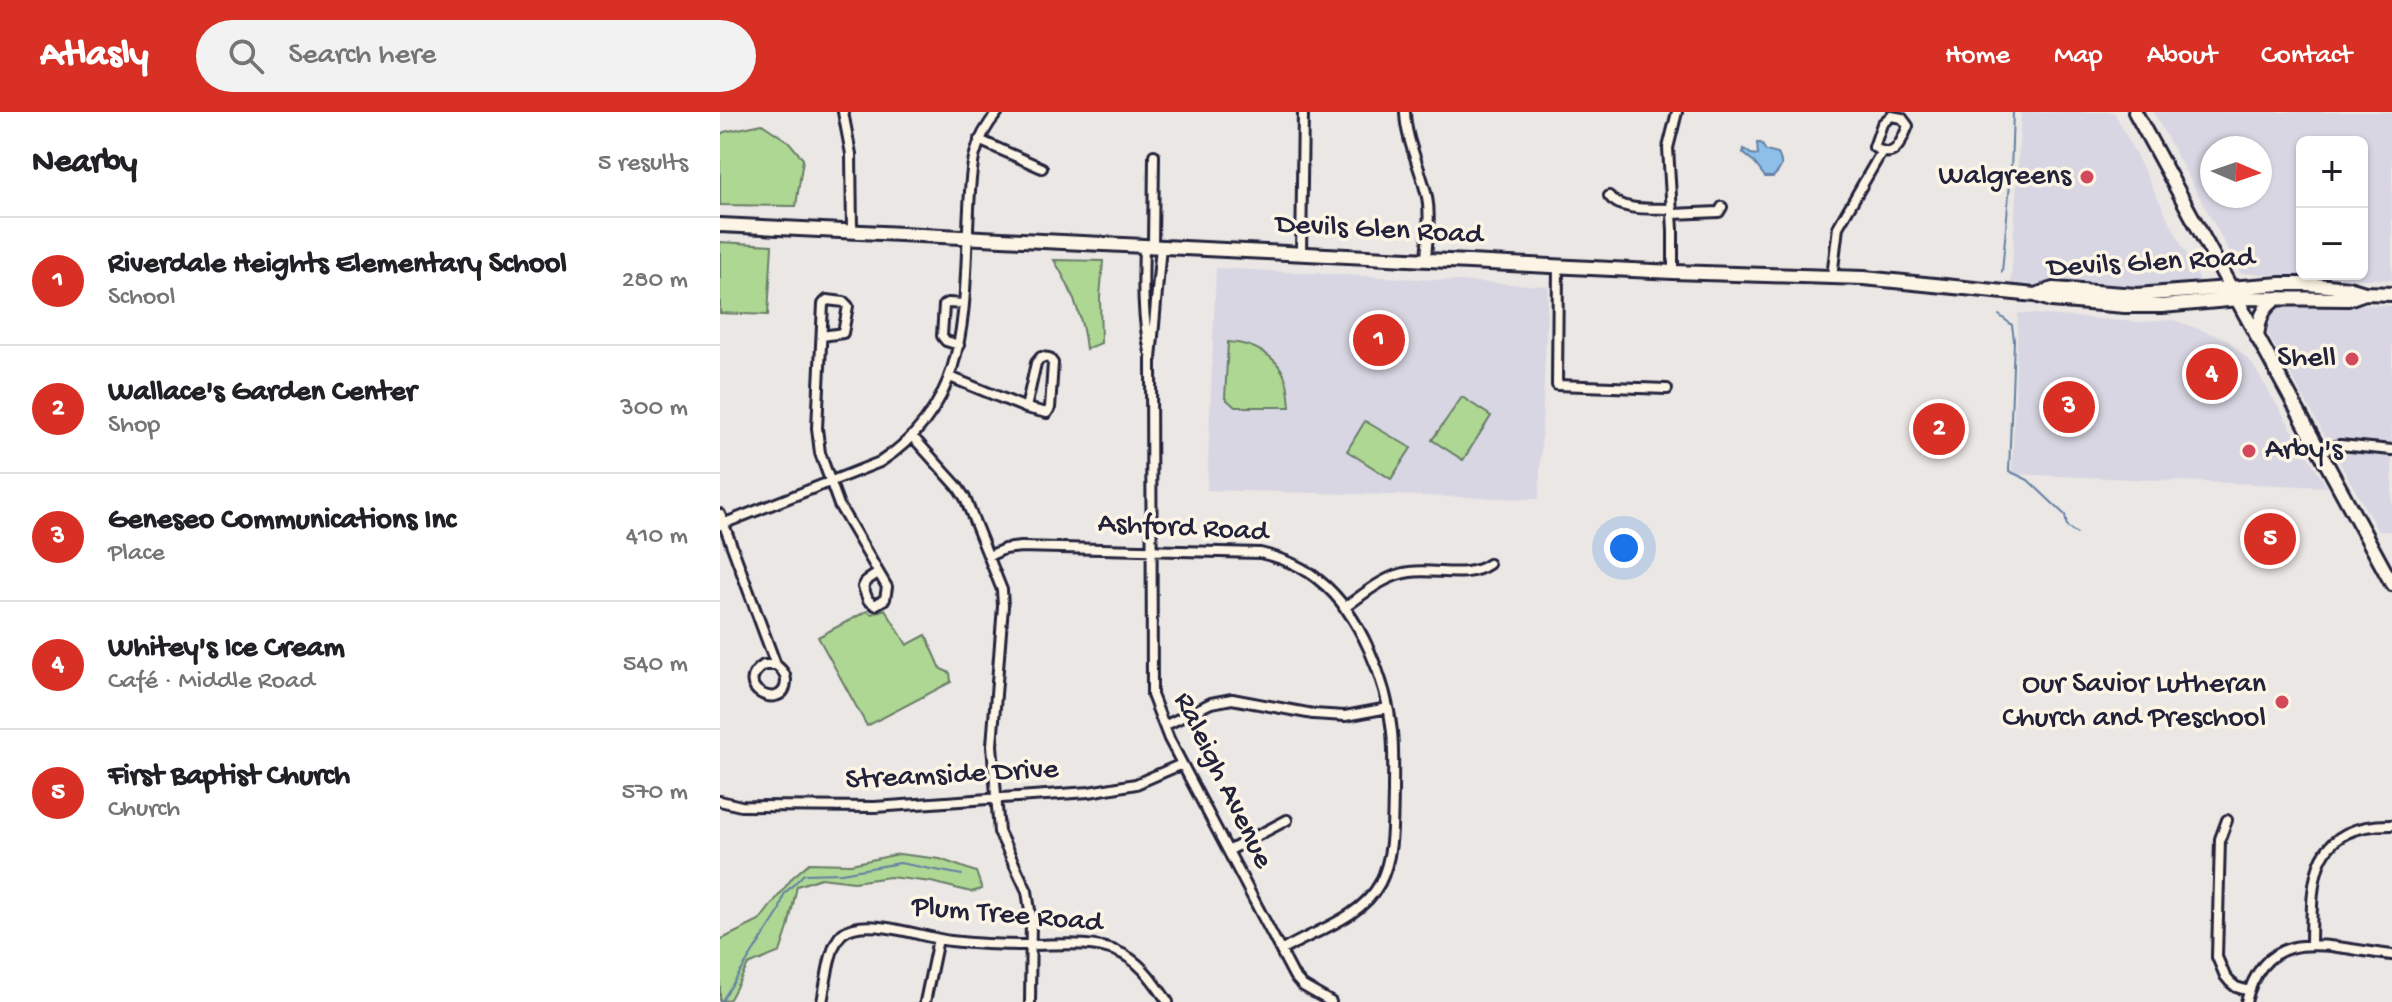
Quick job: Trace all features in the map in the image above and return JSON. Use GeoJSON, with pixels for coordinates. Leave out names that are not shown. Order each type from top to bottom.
{"type":"FeatureCollection","features":[{"type":"Feature","properties":{"kind":"main road"},"geometry":{"type":"LineString","coordinates":[[2135,112],[2392,584]]}},
{"type":"Feature","properties":{"kind":"main road","name":"Devils Glen Road"},"geometry":{"type":"LineString","coordinates":[[720,225],[1914,281],[2035,295],[2053,289],[2137,295],[2234,294],[2348,299],[2365,293]]}},
{"type":"Feature","properties":{"kind":"main road","name":"Devils Glen Road"},"geometry":{"type":"LineString","coordinates":[[2234,294],[2265,284],[2308,284],[2392,294]]}},
{"type":"Feature","properties":{"kind":"main road"},"geometry":{"type":"LineString","coordinates":[[2257,337],[2265,308],[2278,298]]}},
{"type":"Feature","properties":{"kind":"street"},"geometry":{"type":"LineString","coordinates":[[843,112],[851,154],[852,231]]}},
{"type":"Feature","properties":{"kind":"street"},"geometry":{"type":"LineString","coordinates":[[722,524],[880,462],[902,448],[932,413],[950,377],[959,345],[972,165],[984,127],[998,112]]}},
{"type":"Feature","properties":{"kind":"street"},"geometry":{"type":"LineString","coordinates":[[1301,254],[1303,112]]}},
{"type":"Feature","properties":{"kind":"street"},"geometry":{"type":"LineString","coordinates":[[1405,112],[1408,140],[1427,196],[1426,260]]}},
{"type":"Feature","properties":{"kind":"street"},"geometry":{"type":"LineString","coordinates":[[1673,272],[1668,148],[1677,112]]}},
{"type":"Feature","properties":{"kind":"street"},"geometry":{"type":"LineString","coordinates":[[1891,116],[1902,118],[1908,126],[1900,143],[1894,151],[1882,151],[1874,147],[1882,124],[1891,116]]}},
{"type":"Feature","properties":{"kind":"street"},"geometry":{"type":"LineString","coordinates":[[979,140],[1042,168]]}},
{"type":"Feature","properties":{"kind":"street"},"geometry":{"type":"LineString","coordinates":[[1832,277],[1838,227],[1882,151]]}},
{"type":"Feature","properties":{"kind":"street"},"geometry":{"type":"LineString","coordinates":[[1152,246],[1154,155]]}},
{"type":"Feature","properties":{"kind":"street"},"geometry":{"type":"LineString","coordinates":[[1609,196],[1612,201],[1628,207],[1672,212],[1710,214],[1719,212],[1722,207]]}},
{"type":"Feature","properties":{"kind":"street","name":"Raleigh Avenue"},"geometry":{"type":"LineString","coordinates":[[1151,359],[1142,298],[1152,246]]}},
{"type":"Feature","properties":{"kind":"street","name":"Raleigh Avenue"},"geometry":{"type":"LineString","coordinates":[[1152,246],[1152,695],[1182,764],[1294,976],[1303,986],[1331,1002]]}},
{"type":"Feature","properties":{"kind":"street"},"geometry":{"type":"LineString","coordinates":[[1558,266],[1557,385],[1667,389]]}},
{"type":"Feature","properties":{"kind":"street"},"geometry":{"type":"LineString","coordinates":[[822,336],[843,333],[848,306],[844,302],[827,300],[823,304],[817,428],[820,453],[839,505],[878,573]]}},
{"type":"Feature","properties":{"kind":"street"},"geometry":{"type":"LineString","coordinates":[[959,345],[946,341],[942,336],[944,305],[963,304]]}},
{"type":"Feature","properties":{"kind":"street"},"geometry":{"type":"LineString","coordinates":[[950,377],[1026,408],[1047,413],[1053,363],[1049,358],[1041,357],[1036,363],[1026,408]]}},
{"type":"Feature","properties":{"kind":"street"},"geometry":{"type":"LineString","coordinates":[[912,436],[965,498],[1002,590],[992,745],[995,799],[999,832],[1027,891],[1031,917],[1030,1002]]}},
{"type":"Feature","properties":{"kind":"street"},"geometry":{"type":"LineString","coordinates":[[2321,451],[2340,445],[2392,450]]}},
{"type":"Feature","properties":{"kind":"street"},"geometry":{"type":"LineString","coordinates":[[720,514],[776,665],[785,674],[784,689],[772,697],[764,696],[755,690],[753,676],[764,665],[776,665]]}},
{"type":"Feature","properties":{"kind":"street","name":"Ashford Road"},"geometry":{"type":"LineString","coordinates":[[989,556],[1004,549],[1021,547],[1232,552],[1278,557],[1321,581],[1356,623],[1375,666],[1388,708],[1393,752],[1392,841],[1379,884],[1364,904],[1281,951]]}},
{"type":"Feature","properties":{"kind":"street"},"geometry":{"type":"LineString","coordinates":[[1344,608],[1371,588],[1400,574],[1412,571],[1461,573],[1480,570],[1489,564]]}},
{"type":"Feature","properties":{"kind":"street"},"geometry":{"type":"LineString","coordinates":[[1164,726],[1211,703],[1232,699],[1313,714],[1345,716],[1388,708]]}},
{"type":"Feature","properties":{"kind":"street","name":"Streamside Drive"},"geometry":{"type":"LineString","coordinates":[[720,801],[741,806],[875,807],[995,799],[1114,789],[1147,780],[1182,764]]}},
{"type":"Feature","properties":{"kind":"street"},"geometry":{"type":"LineString","coordinates":[[1228,851],[1287,820]]}},
{"type":"Feature","properties":{"kind":"street"},"geometry":{"type":"LineString","coordinates":[[2227,820],[2220,839],[2217,957],[2230,982],[2249,991]]}},
{"type":"Feature","properties":{"kind":"street"},"geometry":{"type":"LineString","coordinates":[[2311,944],[2313,879],[2324,854],[2349,832],[2370,826],[2392,825]]}},
{"type":"Feature","properties":{"kind":"street","name":"Plum Tree Road"},"geometry":{"type":"LineString","coordinates":[[822,1002],[834,947],[841,934],[856,925],[938,939],[1000,944],[1079,944],[1117,951],[1142,968],[1168,1002]]}},
{"type":"Feature","properties":{"kind":"street"},"geometry":{"type":"LineString","coordinates":[[925,1002],[938,939]]}},
{"type":"Feature","properties":{"kind":"street"},"geometry":{"type":"LineString","coordinates":[[2246,1002],[2259,972],[2276,955],[2296,946],[2311,944],[2392,955]]}},
{"type":"Feature","properties":{"kind":"shaded area"},"geometry":{"type":"Polygon","coordinates":[[[2021,112],[2114,112],[2203,287],[2140,293],[2011,283],[2021,112]]]}},
{"type":"Feature","properties":{"kind":"shaded area"},"geometry":{"type":"Polygon","coordinates":[[[2153,112],[2392,112],[2392,280],[2368,279],[2368,136],[2296,136],[2296,276],[2241,273],[2205,208],[2272,208],[2272,136],[2200,136],[2200,198],[2153,112]]]}},
{"type":"Feature","properties":{"kind":"shaded area"},"geometry":{"type":"Polygon","coordinates":[[[1216,268],[1548,286],[1539,499],[1207,490],[1216,268]]]}},
{"type":"Feature","properties":{"kind":"shaded area"},"geometry":{"type":"Polygon","coordinates":[[[2293,301],[2392,306],[2392,531],[2378,531],[2264,327],[2271,308],[2293,301]]]}},
{"type":"Feature","properties":{"kind":"shaded area"},"geometry":{"type":"Polygon","coordinates":[[[2018,313],[2139,322],[2174,320],[2226,339],[2251,362],[2327,487],[2012,474],[2018,313]]]}},
{"type":"Feature","properties":{"kind":"green space"},"geometry":{"type":"Polygon","coordinates":[[[762,124],[789,142],[803,159],[796,206],[720,205],[720,135],[762,124]]]}},
{"type":"Feature","properties":{"kind":"green space"},"geometry":{"type":"Polygon","coordinates":[[[720,242],[772,245],[768,315],[720,313],[720,242]]]}},
{"type":"Feature","properties":{"kind":"green space"},"geometry":{"type":"Polygon","coordinates":[[[1054,260],[1103,261],[1101,343],[1086,349],[1075,303],[1054,260]]]}},
{"type":"Feature","properties":{"kind":"green space"},"geometry":{"type":"Polygon","coordinates":[[[1228,342],[1255,348],[1277,364],[1287,383],[1290,407],[1235,407],[1225,398],[1228,342]]]}},
{"type":"Feature","properties":{"kind":"green space"},"geometry":{"type":"Polygon","coordinates":[[[1462,397],[1491,416],[1463,460],[1432,440],[1462,397]]]}},
{"type":"Feature","properties":{"kind":"green space"},"geometry":{"type":"Polygon","coordinates":[[[1365,421],[1411,448],[1391,479],[1347,451],[1365,421]]]}},
{"type":"Feature","properties":{"kind":"green space"},"geometry":{"type":"Polygon","coordinates":[[[885,609],[907,645],[926,635],[941,669],[950,673],[951,682],[867,726],[818,637],[867,611],[872,614],[885,609]]]}},
{"type":"Feature","properties":{"kind":"green space"},"geometry":{"type":"Polygon","coordinates":[[[899,854],[940,859],[976,872],[982,889],[971,892],[931,882],[890,877],[854,882],[821,878],[797,886],[780,952],[748,965],[730,999],[720,1002],[720,940],[759,921],[793,877],[809,863],[851,864],[899,854]]]}},
{"type":"Feature","properties":{"kind":"water"},"geometry":{"type":"Polygon","coordinates":[[[1757,143],[1780,158],[1781,167],[1773,177],[1765,177],[1743,153],[1744,149],[1758,155],[1757,143]]]}},
{"type":"Feature","properties":{"kind":"waterway"},"geometry":{"type":"LineString","coordinates":[[2002,272],[2013,112]]}},
{"type":"Feature","properties":{"kind":"waterway"},"geometry":{"type":"LineString","coordinates":[[1999,315],[2012,325],[2014,340],[2009,471],[2028,480],[2065,515],[2067,527],[2077,534]]}},
{"type":"Feature","properties":{"kind":"waterway"},"geometry":{"type":"LineString","coordinates":[[721,1002],[779,912],[784,894],[804,874],[841,873],[900,863],[962,875]]}},
{"type":"Feature","properties":{"kind":"place","name":"Walgreens"},"geometry":{"type":"Point","coordinates":[2087,177]}},
{"type":"Feature","properties":{"kind":"place","name":"Riverdale Heights Elementary School"},"geometry":{"type":"Point","coordinates":[1379,340]}},
{"type":"Feature","properties":{"kind":"place","name":"Shell"},"geometry":{"type":"Point","coordinates":[2352,359]}},
{"type":"Feature","properties":{"kind":"place","name":"Whitey's Ice Cream"},"geometry":{"type":"Point","coordinates":[2212,374]}},
{"type":"Feature","properties":{"kind":"place","name":"Geneseo Communications Inc"},"geometry":{"type":"Point","coordinates":[2069,407]}},
{"type":"Feature","properties":{"kind":"place","name":"Wallace's Garden Center"},"geometry":{"type":"Point","coordinates":[1939,429]}},
{"type":"Feature","properties":{"kind":"place","name":"Arby's"},"geometry":{"type":"Point","coordinates":[2249,451]}},
{"type":"Feature","properties":{"kind":"place","name":"First Baptist Church"},"geometry":{"type":"Point","coordinates":[2270,539]}},
{"type":"Feature","properties":{"kind":"place","name":"Our Savior Lutheran Church and Preschool"},"geometry":{"type":"Point","coordinates":[2282,702]}}]}
